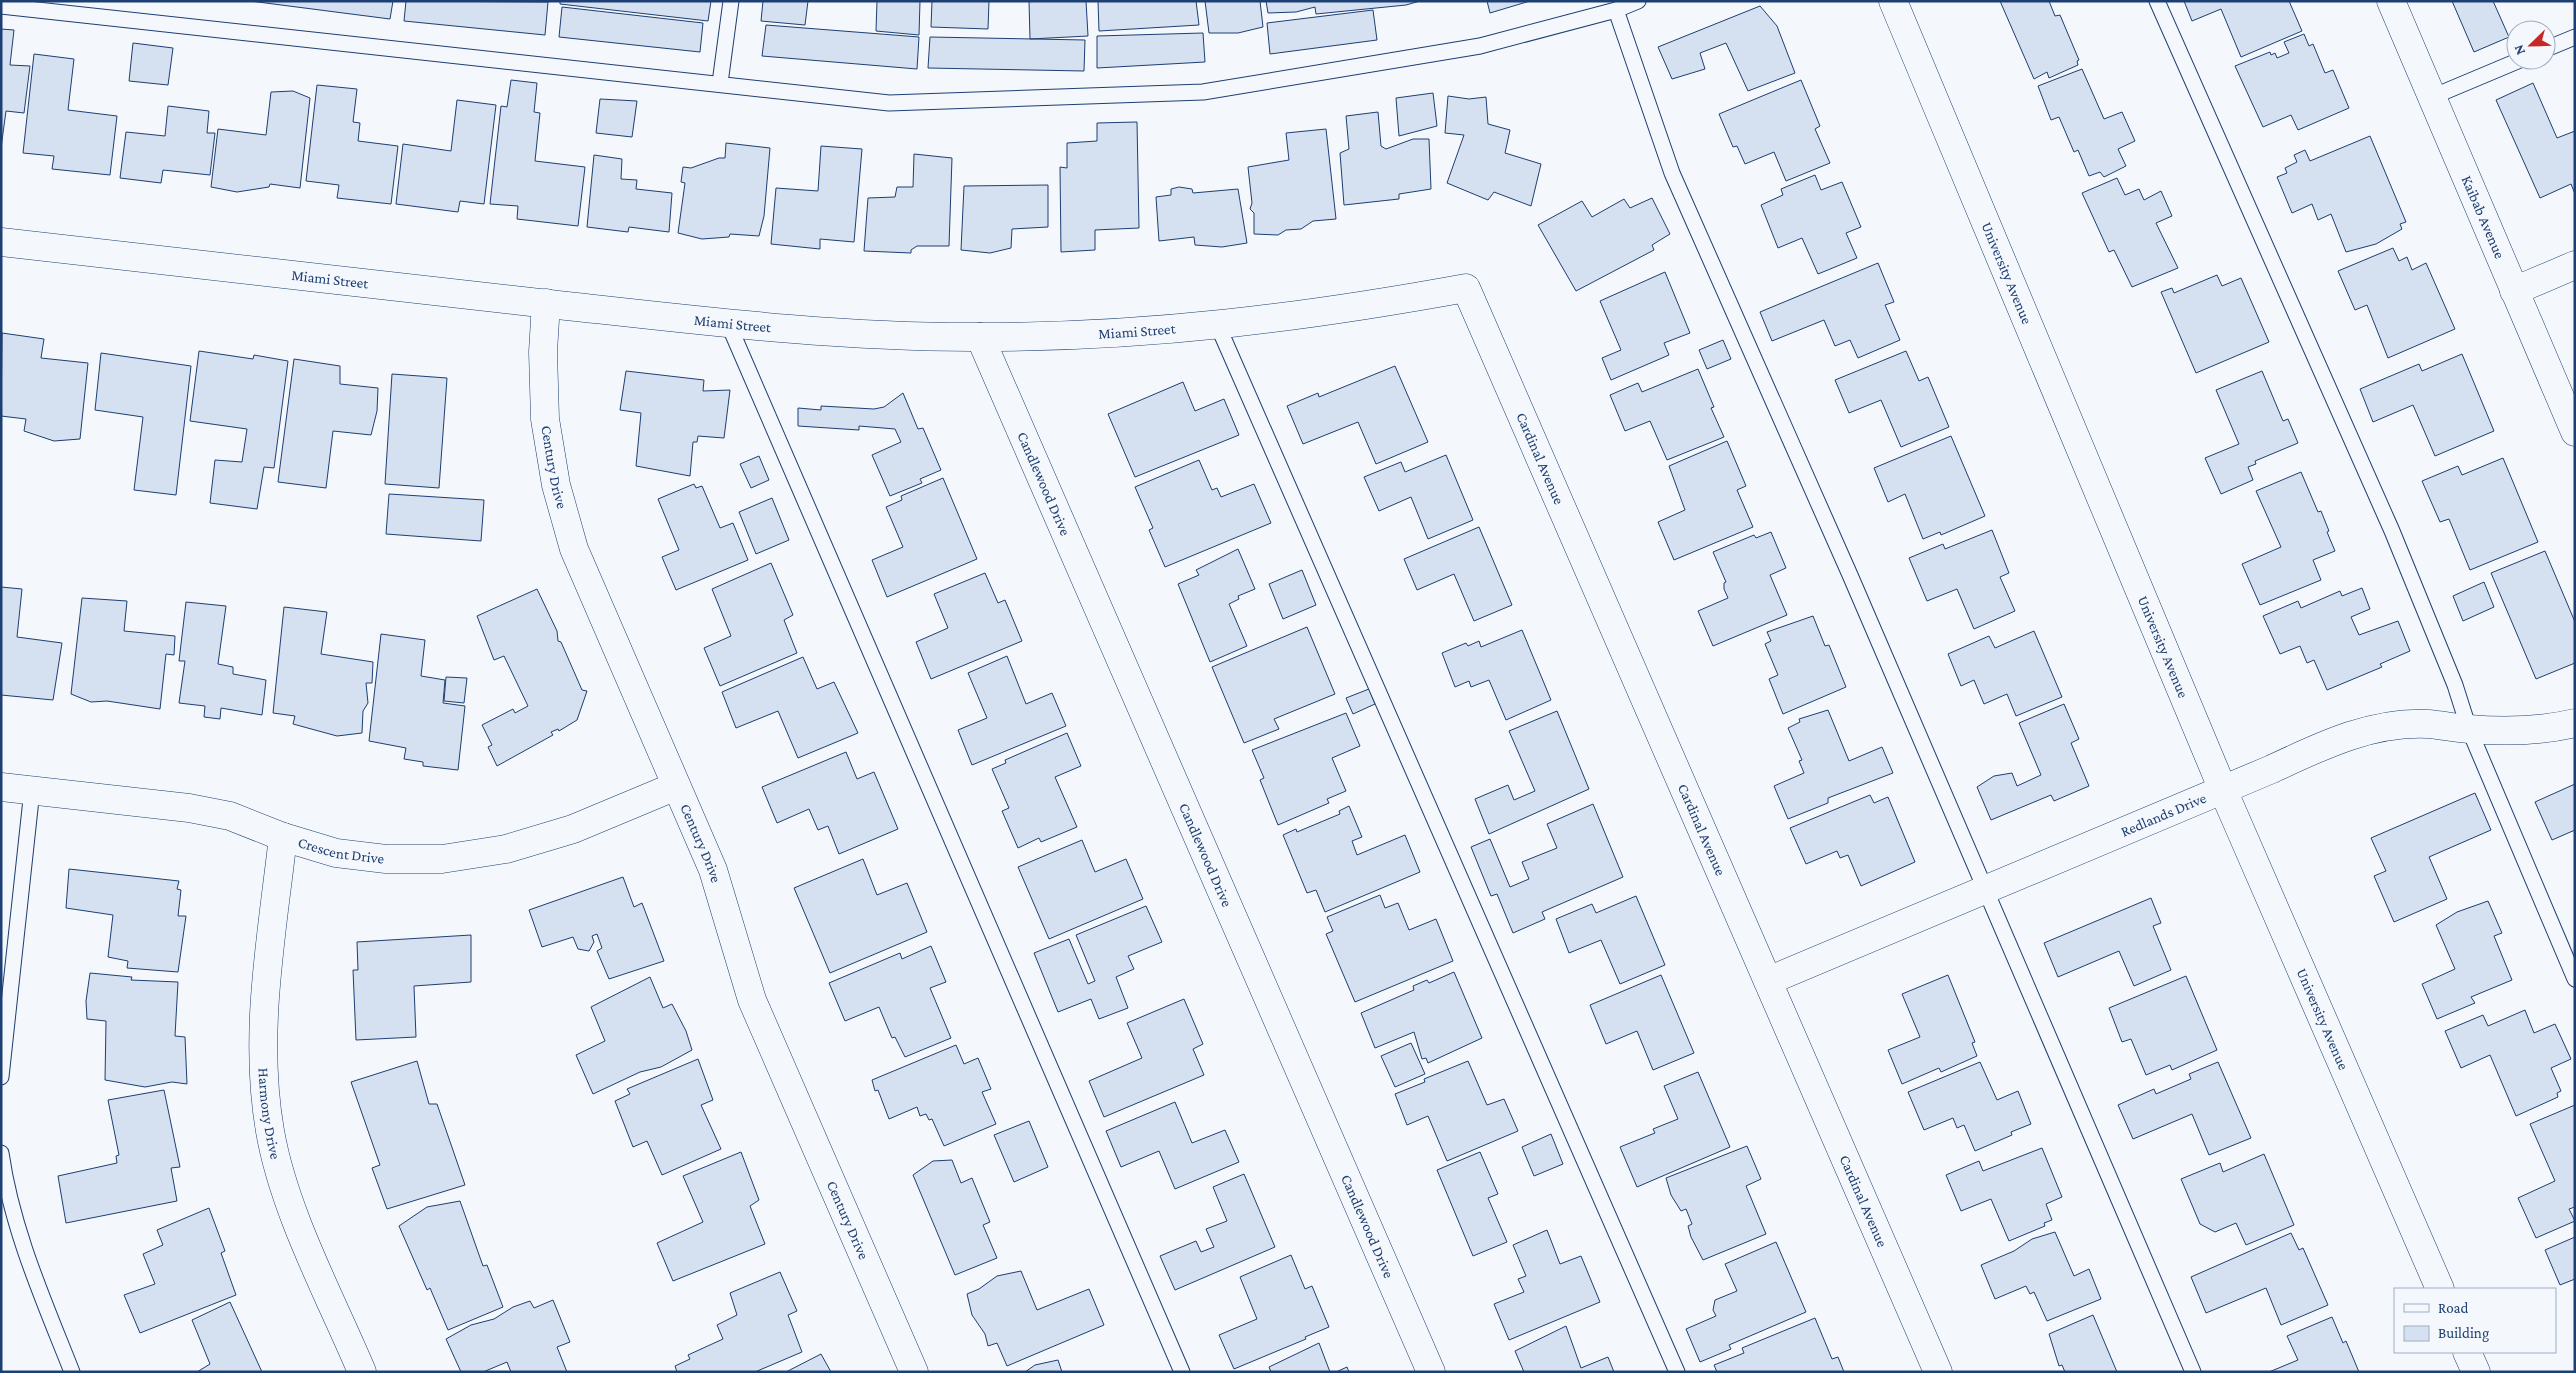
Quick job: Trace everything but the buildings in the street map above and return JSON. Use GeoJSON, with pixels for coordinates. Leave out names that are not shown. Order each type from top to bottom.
{"type":"FeatureCollection","features":[{"type":"Feature","properties":{"kind":"street","name":"University Avenue"},"geometry":{"type":"LineString","coordinates":[[1893,1],[2223,790],[2440,1288]]}},
{"type":"Feature","properties":{"kind":"street","name":"Kaibab Avenue"},"geometry":{"type":"LineString","coordinates":[[2392,1],[2575,432]]}},
{"type":"Feature","properties":{"kind":"street","name":"Miami Street"},"geometry":{"type":"LineString","coordinates":[[1,242],[728,323],[855,334],[980,338],[1111,334],[1218,326],[1342,310],[1466,288]]}},
{"type":"Feature","properties":{"kind":"street"},"geometry":{"type":"LineString","coordinates":[[2514,291],[2575,265]]}},
{"type":"Feature","properties":{"kind":"street","name":"Cardinal Avenue"},"geometry":{"type":"LineString","coordinates":[[1466,288],[1938,1372]]}},
{"type":"Feature","properties":{"kind":"street","name":"Century Drive"},"geometry":{"type":"LineString","coordinates":[[546,303],[543,352],[545,418],[556,485],[574,549],[712,870],[752,1000],[914,1372]]}},
{"type":"Feature","properties":{"kind":"street","name":"Candlewood Drive"},"geometry":{"type":"LineString","coordinates":[[980,338],[1431,1372]]}},
{"type":"Feature","properties":{"kind":"street","name":"Redlands Drive"},"geometry":{"type":"LineString","coordinates":[[1768,981],[1984,892],[2330,742],[2377,729],[2426,724],[2508,731],[2556,727],[2575,723]]}},
{"type":"Feature","properties":{"kind":"street","name":"Crescent Drive"},"geometry":{"type":"LineString","coordinates":[[1,787],[189,808],[230,816],[283,837],[336,853],[386,859],[442,859],[506,848],[573,830],[676,786]]}},
{"type":"Feature","properties":{"kind":"street","name":"Harmony Drive"},"geometry":{"type":"LineString","coordinates":[[283,837],[265,1002],[263,1068],[270,1132],[290,1204],[362,1372]]}},
{"type":"Feature","properties":{"kind":"street"},"geometry":{"type":"LineString","coordinates":[[2468,1353],[2476,1372]]}},
{"type":"Feature","properties":{"kind":"lane"},"geometry":{"type":"LineString","coordinates":[[720,83],[731,1]]}},
{"type":"Feature","properties":{"kind":"lane"},"geometry":{"type":"LineString","coordinates":[[1,6],[720,83],[889,103],[1203,92],[1480,46],[1616,10],[1638,1]]}},
{"type":"Feature","properties":{"kind":"lane"},"geometry":{"type":"LineString","coordinates":[[2157,1],[2392,531],[2455,686],[2469,729],[2575,979]]}},
{"type":"Feature","properties":{"kind":"lane"},"geometry":{"type":"LineString","coordinates":[[1616,10],[1672,173],[1850,575],[1984,892],[2193,1372]]}},
{"type":"Feature","properties":{"kind":"lane"},"geometry":{"type":"LineString","coordinates":[[2556,45],[2575,37]]}},
{"type":"Feature","properties":{"kind":"lane"},"geometry":{"type":"LineString","coordinates":[[2432,97],[2506,66]]}},
{"type":"Feature","properties":{"kind":"lane"},"geometry":{"type":"LineString","coordinates":[[728,323],[1182,1372]]}},
{"type":"Feature","properties":{"kind":"lane"},"geometry":{"type":"LineString","coordinates":[[1218,326],[1676,1372]]}},
{"type":"Feature","properties":{"kind":"lane"},"geometry":{"type":"LineString","coordinates":[[1,1077],[32,790]]}},
{"type":"Feature","properties":{"kind":"lane"},"geometry":{"type":"LineString","coordinates":[[1,1154],[5,1178],[26,1255],[72,1372]]}}]}
